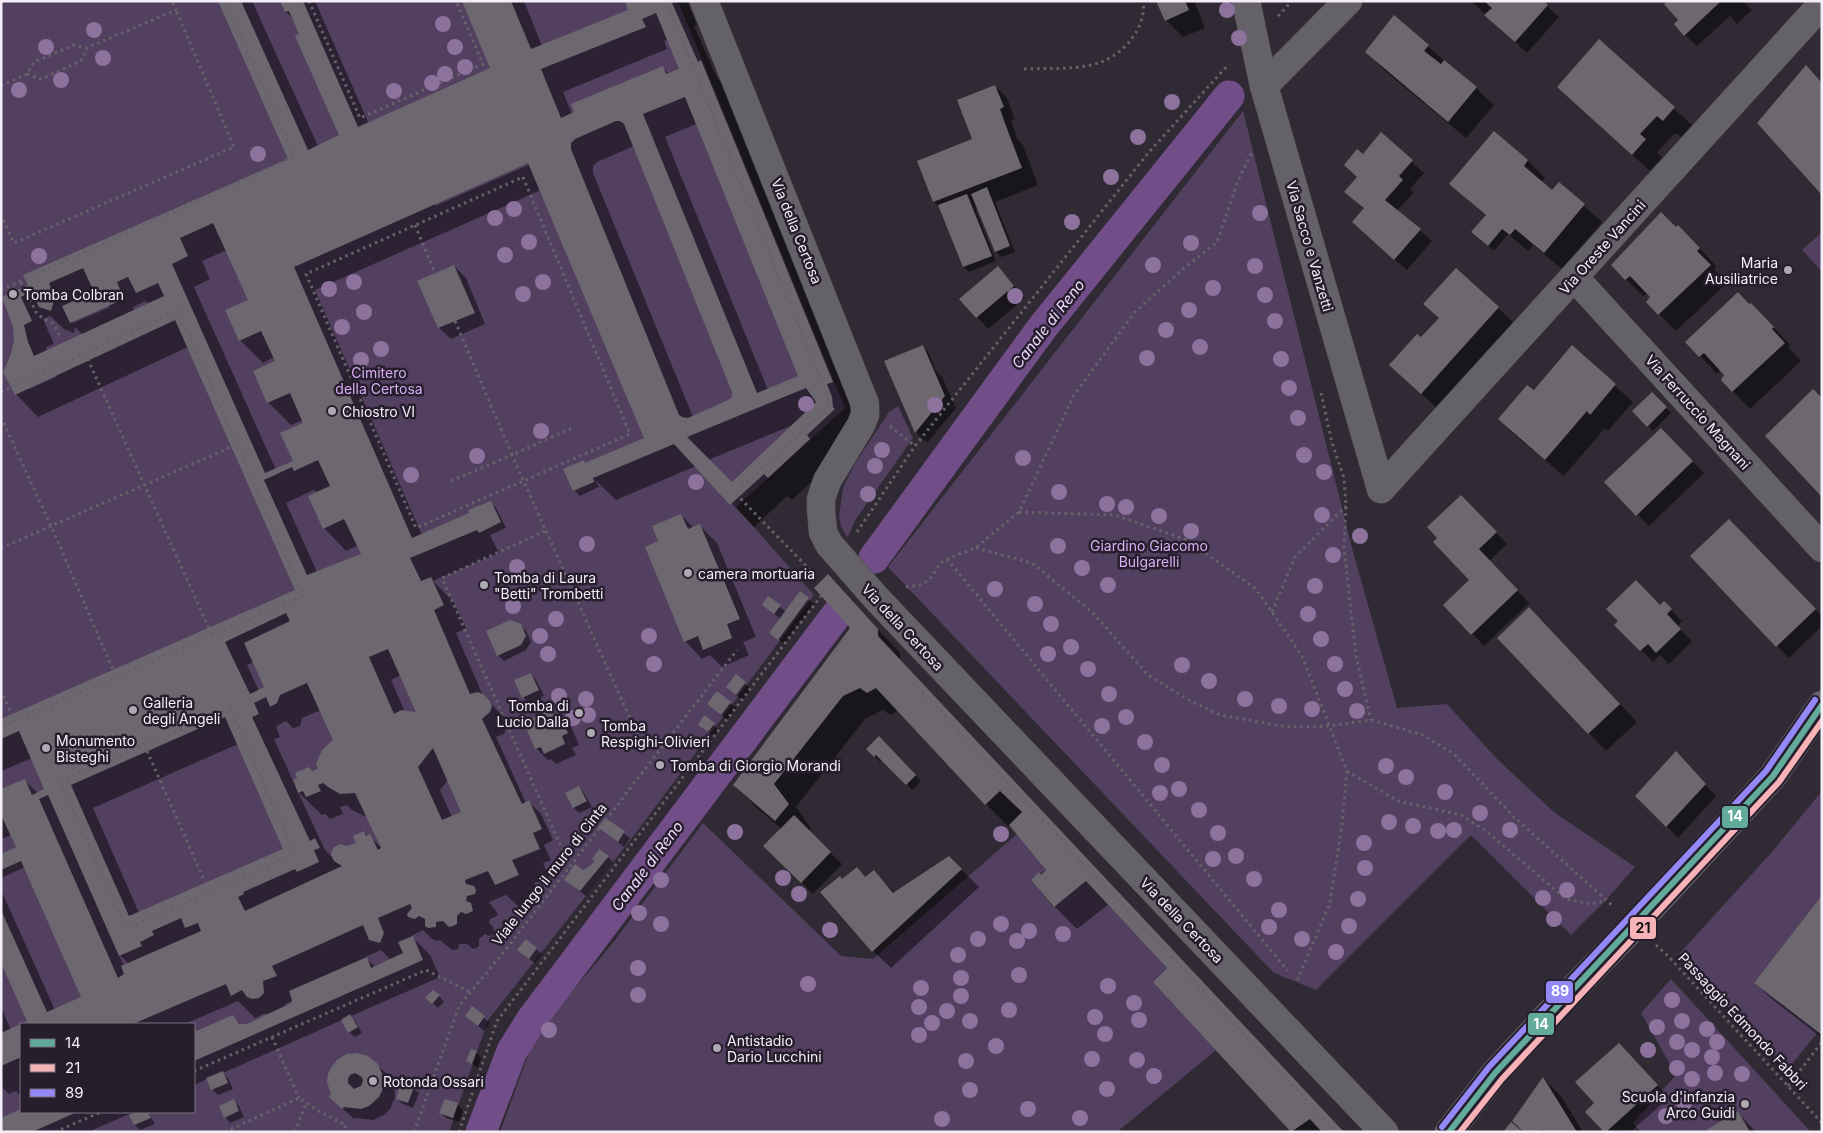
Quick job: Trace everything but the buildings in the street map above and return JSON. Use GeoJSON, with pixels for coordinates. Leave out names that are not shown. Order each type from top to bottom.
{"type":"FeatureCollection","features":[{"type":"Feature","properties":{"kind":"main road"},"geometry":{"type":"LineString","coordinates":[[1449,1132],[1495,1073],[1774,776],[1822,705]]}},
{"type":"Feature","properties":{"kind":"street","name":"Via della Certosa"},"geometry":{"type":"LineString","coordinates":[[704,1],[865,404],[865,414],[861,425],[827,481],[821,499],[824,532],[829,544],[839,557],[889,593],[1384,1132]]}},
{"type":"Feature","properties":{"kind":"street","name":"Via Sacco e Vanzetti"},"geometry":{"type":"LineString","coordinates":[[1246,1],[1264,86],[1381,489]]}},
{"type":"Feature","properties":{"kind":"street"},"geometry":{"type":"LineString","coordinates":[[1264,86],[1348,1]]}},
{"type":"Feature","properties":{"kind":"street","name":"Via Oreste Vancini"},"geometry":{"type":"LineString","coordinates":[[1381,489],[1822,4]]}},
{"type":"Feature","properties":{"kind":"street","name":"Via Ferruccio Magnani"},"geometry":{"type":"LineString","coordinates":[[1574,277],[1822,548]]}},
{"type":"Feature","properties":{"kind":"path"},"geometry":{"type":"LineString","coordinates":[[1,214],[14,243],[234,147],[172,1]]}},
{"type":"Feature","properties":{"kind":"path"},"geometry":{"type":"LineString","coordinates":[[1,290],[294,157],[226,1]]}},
{"type":"Feature","properties":{"kind":"path"},"geometry":{"type":"LineString","coordinates":[[310,1],[360,118],[483,64],[456,1]]}},
{"type":"Feature","properties":{"kind":"path"},"geometry":{"type":"LineString","coordinates":[[666,1],[827,395],[828,406],[820,415],[735,493],[821,582]]}},
{"type":"Feature","properties":{"kind":"path"},"geometry":{"type":"LineString","coordinates":[[1024,69],[1086,67],[1108,61],[1128,46],[1139,28],[1144,1]]}},
{"type":"Feature","properties":{"kind":"path"},"geometry":{"type":"LineString","coordinates":[[1281,14],[1292,1]]}},
{"type":"Feature","properties":{"kind":"path"},"geometry":{"type":"LineString","coordinates":[[1,86],[27,74],[34,62],[74,45],[87,48],[176,10]]}},
{"type":"Feature","properties":{"kind":"path"},"geometry":{"type":"LineString","coordinates":[[27,74],[41,79],[81,61],[87,48]]}},
{"type":"Feature","properties":{"kind":"path"},"geometry":{"type":"LineString","coordinates":[[856,533],[915,446],[1149,152],[1231,62]]}},
{"type":"Feature","properties":{"kind":"path"},"geometry":{"type":"LineString","coordinates":[[889,593],[920,585],[929,580],[947,558],[976,548],[1019,512],[1074,395],[1135,312],[1216,242],[1238,181],[1253,150]]}},
{"type":"Feature","properties":{"kind":"path"},"geometry":{"type":"LineString","coordinates":[[523,177],[630,434],[416,528],[306,274],[416,225],[523,177]]}},
{"type":"Feature","properties":{"kind":"path"},"geometry":{"type":"LineString","coordinates":[[416,225],[435,273]]}},
{"type":"Feature","properties":{"kind":"path"},"geometry":{"type":"LineString","coordinates":[[21,282],[34,310],[42,318],[54,324],[59,335]]}},
{"type":"Feature","properties":{"kind":"path"},"geometry":{"type":"LineString","coordinates":[[1,392],[178,310],[303,596],[1,727]]}},
{"type":"Feature","properties":{"kind":"path"},"geometry":{"type":"LineString","coordinates":[[455,321],[545,531],[637,734]]}},
{"type":"Feature","properties":{"kind":"path"},"geometry":{"type":"LineString","coordinates":[[85,353],[212,635]]}},
{"type":"Feature","properties":{"kind":"path"},"geometry":{"type":"LineString","coordinates":[[1,417],[51,526],[113,670]]}},
{"type":"Feature","properties":{"kind":"path"},"geometry":{"type":"LineString","coordinates":[[883,421],[915,446]]}},
{"type":"Feature","properties":{"kind":"path"},"geometry":{"type":"LineString","coordinates":[[451,481],[574,427]]}},
{"type":"Feature","properties":{"kind":"path"},"geometry":{"type":"LineString","coordinates":[[1,548],[231,447]]}},
{"type":"Feature","properties":{"kind":"path"},"geometry":{"type":"LineString","coordinates":[[1272,612],[1295,557],[1346,506],[1344,548],[1356,656],[1371,720]]}},
{"type":"Feature","properties":{"kind":"path"},"geometry":{"type":"LineString","coordinates":[[1019,512],[1115,515],[1187,540],[1256,589],[1302,656],[1347,771],[1342,824],[1330,903],[1297,981]]}},
{"type":"Feature","properties":{"kind":"path"},"geometry":{"type":"LineString","coordinates":[[545,531],[442,578],[570,867]]}},
{"type":"Feature","properties":{"kind":"path"},"geometry":{"type":"LineString","coordinates":[[976,548],[1032,563],[1092,612],[1148,675],[1189,700],[1220,715],[1288,727],[1330,726],[1371,720],[1423,735],[1454,754],[1514,817],[1606,900],[1591,904],[1566,899],[1486,831],[1461,815],[1398,801],[1347,771]]}},
{"type":"Feature","properties":{"kind":"path"},"geometry":{"type":"LineString","coordinates":[[947,558],[1288,971]]}},
{"type":"Feature","properties":{"kind":"path"},"geometry":{"type":"LineString","coordinates":[[459,1132],[497,1021],[821,596]]}},
{"type":"Feature","properties":{"kind":"path","name":"Viale lungo il muro di Cinta"},"geometry":{"type":"LineString","coordinates":[[414,1132],[459,1006],[570,867],[737,650]]}},
{"type":"Feature","properties":{"kind":"path"},"geometry":{"type":"LineString","coordinates":[[908,677],[1336,1132]]}},
{"type":"Feature","properties":{"kind":"path"},"geometry":{"type":"LineString","coordinates":[[1,690],[14,721]]}},
{"type":"Feature","properties":{"kind":"path"},"geometry":{"type":"LineString","coordinates":[[230,708],[295,854],[126,929],[60,781],[230,708]]}},
{"type":"Feature","properties":{"kind":"path"},"geometry":{"type":"LineString","coordinates":[[147,752],[205,882]]}},
{"type":"Feature","properties":{"kind":"path","name":"Passaggio Edmondo Fabbri"},"geometry":{"type":"LineString","coordinates":[[1668,956],[1822,1123]]}},
{"type":"Feature","properties":{"kind":"path"},"geometry":{"type":"LineString","coordinates":[[195,1071],[426,970],[470,992]]}},
{"type":"Feature","properties":{"kind":"path"},"geometry":{"type":"LineString","coordinates":[[272,1037],[300,1098],[332,1119],[346,1125],[343,1132]]}},
{"type":"Feature","properties":{"kind":"path"},"geometry":{"type":"LineString","coordinates":[[1788,1086],[1822,1042]]}},
{"type":"Feature","properties":{"kind":"path"},"geometry":{"type":"LineString","coordinates":[[225,1132],[300,1098]]}},
{"type":"Feature","properties":{"kind":"path"},"geometry":{"type":"LineString","coordinates":[[295,1132],[306,1103]]}},
{"type":"Feature","properties":{"kind":"path"},"geometry":{"type":"LineString","coordinates":[[55,1132],[99,1113]]}},
{"type":"Feature","properties":{"kind":"green space","name":"Cimitero della Certosa"},"geometry":{"type":"Polygon","coordinates":[[[1,1],[678,1],[845,408],[736,507],[814,595],[635,834],[488,1020],[449,1132],[1,1132],[1,1]]]}},
{"type":"Feature","properties":{"kind":"green space","name":"Giardino Giacomo Bulgarelli"},"geometry":{"type":"Polygon","coordinates":[[[1243,111],[1352,548],[1397,708],[1447,704],[1498,760],[1555,813],[1635,867],[1571,935],[1471,835],[1316,990],[1274,973],[888,567],[1243,111]]]}},
{"type":"Feature","properties":{"kind":"green space"},"geometry":{"type":"Polygon","coordinates":[[[1822,232],[1822,272],[1802,250],[1822,232]]]}},
{"type":"Feature","properties":{"kind":"green space"},"geometry":{"type":"Polygon","coordinates":[[[898,406],[913,438],[856,519],[847,538],[841,526],[839,516],[843,488],[854,465],[889,412],[898,406]]]}},
{"type":"Feature","properties":{"kind":"green space"},"geometry":{"type":"Polygon","coordinates":[[[1822,791],[1822,895],[1754,983],[1818,1032],[1787,1070],[1679,954],[1771,853],[1822,791]]]}},
{"type":"Feature","properties":{"kind":"green space"},"geometry":{"type":"Polygon","coordinates":[[[703,823],[841,956],[873,959],[1017,834],[1046,870],[1031,880],[1053,907],[1086,881],[1167,968],[1153,982],[1216,1050],[1117,1132],[500,1132],[535,1036],[612,944],[703,823]]]}},
{"type":"Feature","properties":{"kind":"green space"},"geometry":{"type":"Polygon","coordinates":[[[1671,979],[1811,1132],[1750,1132],[1738,1111],[1703,1132],[1641,1132],[1633,1123],[1676,1075],[1641,1013],[1671,979]]]}},
{"type":"Feature","properties":{"kind":"waterway","name":"Canale di Reno"},"geometry":{"type":"LineString","coordinates":[[874,558],[1042,328],[1229,96]]}},
{"type":"Feature","properties":{"kind":"waterway","name":"Canale di Reno"},"geometry":{"type":"LineString","coordinates":[[481,1132],[512,1051],[532,1019],[837,614]]}},
{"type":"Feature","properties":{"kind":"transit line","name":"89"},"geometry":{"type":"LineString","coordinates":[[1442,1127],[1489,1067],[1766,771],[1815,700]]}},
{"type":"Feature","properties":{"kind":"transit line","name":"14"},"geometry":{"type":"LineString","coordinates":[[1449,1132],[1495,1073],[1773,776],[1822,705]]}},
{"type":"Feature","properties":{"kind":"transit line","name":"21"},"geometry":{"type":"LineString","coordinates":[[1460,1132],[1502,1079],[1779,782],[1822,721]]}},
{"type":"Feature","properties":{"kind":"place","name":"Maria Ausiliatrice"},"geometry":{"type":"Point","coordinates":[1788,270]}},
{"type":"Feature","properties":{"kind":"place","name":"Tomba Colbran"},"geometry":{"type":"Point","coordinates":[13,294]}},
{"type":"Feature","properties":{"kind":"place","name":"Chiostro VI"},"geometry":{"type":"Point","coordinates":[332,411]}},
{"type":"Feature","properties":{"kind":"place","name":"camera mortuaria"},"geometry":{"type":"Point","coordinates":[688,573]}},
{"type":"Feature","properties":{"kind":"place","name":"Tomba di Laura \"Betti\" Trombetti"},"geometry":{"type":"Point","coordinates":[484,585]}},
{"type":"Feature","properties":{"kind":"place","name":"Galleria degli Angeli"},"geometry":{"type":"Point","coordinates":[133,710]}},
{"type":"Feature","properties":{"kind":"place","name":"Tomba di Lucio Dalla"},"geometry":{"type":"Point","coordinates":[579,713]}},
{"type":"Feature","properties":{"kind":"place","name":"Tomba Respighi-Olivieri"},"geometry":{"type":"Point","coordinates":[591,733]}},
{"type":"Feature","properties":{"kind":"place","name":"Monumento Bisteghi"},"geometry":{"type":"Point","coordinates":[46,748]}},
{"type":"Feature","properties":{"kind":"place","name":"Tomba di Giorgio Morandi"},"geometry":{"type":"Point","coordinates":[660,765]}},
{"type":"Feature","properties":{"kind":"place","name":"Antistadio Dario Lucchini"},"geometry":{"type":"Point","coordinates":[717,1048]}},
{"type":"Feature","properties":{"kind":"place","name":"Rotonda Ossari"},"geometry":{"type":"Point","coordinates":[373,1081]}},
{"type":"Feature","properties":{"kind":"place","name":"Scuola d'infanzia Arco Guidi"},"geometry":{"type":"Point","coordinates":[1745,1104]}}]}
